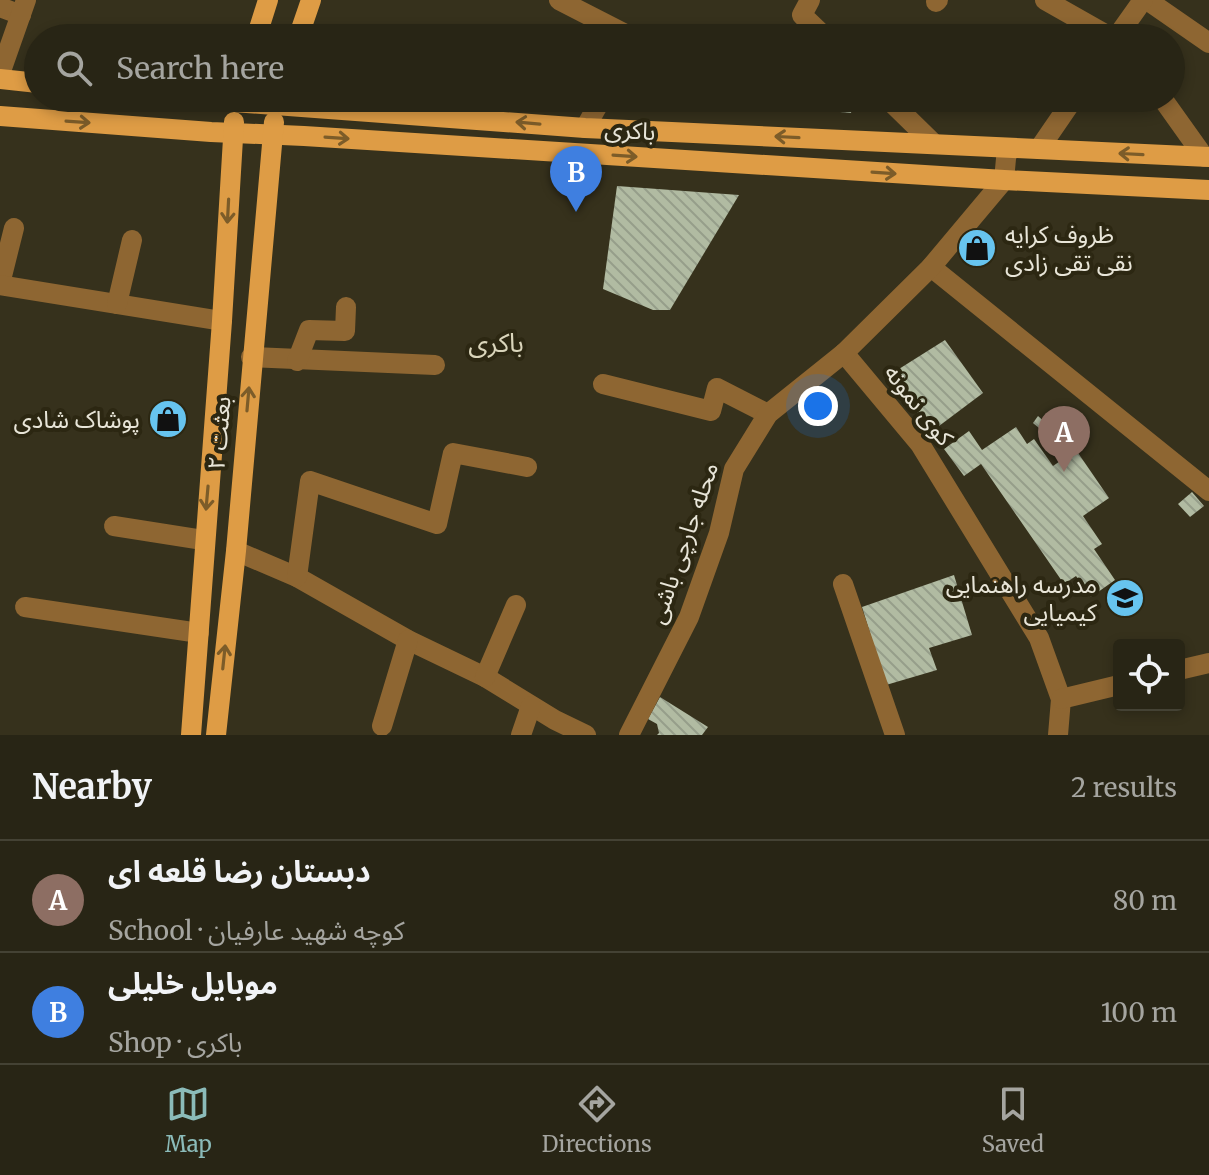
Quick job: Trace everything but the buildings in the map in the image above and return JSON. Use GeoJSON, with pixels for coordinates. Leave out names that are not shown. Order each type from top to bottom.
{"type":"FeatureCollection","features":[{"type":"Feature","properties":{"kind":"main road"},"geometry":{"type":"LineString","coordinates":[[260,24],[268,0]]}},
{"type":"Feature","properties":{"kind":"main road"},"geometry":{"type":"LineString","coordinates":[[303,24],[311,0]]}},
{"type":"Feature","properties":{"kind":"main road"},"geometry":{"type":"LineString","coordinates":[[0,76],[24,80]]}},
{"type":"Feature","properties":{"kind":"main road","name":"بعثت ۲"},"geometry":{"type":"LineString","coordinates":[[191,735],[234,112]]}},
{"type":"Feature","properties":{"kind":"main road","name":"بعثت ۲"},"geometry":{"type":"LineString","coordinates":[[216,735],[236,551],[275,112]]}},
{"type":"Feature","properties":{"kind":"main road","name":"باکری"},"geometry":{"type":"LineString","coordinates":[[402,112],[585,128],[1206,157]]}},
{"type":"Feature","properties":{"kind":"main road","name":"باکری"},"geometry":{"type":"LineString","coordinates":[[0,116],[233,133],[1209,190]]}},
{"type":"Feature","properties":{"kind":"main road"},"geometry":{"type":"LineString","coordinates":[[203,540],[236,551]]}},
{"type":"Feature","properties":{"kind":"street"},"geometry":{"type":"LineString","coordinates":[[559,0],[606,24]]}},
{"type":"Feature","properties":{"kind":"street"},"geometry":{"type":"LineString","coordinates":[[1045,0],[1089,24]]}},
{"type":"Feature","properties":{"kind":"street"},"geometry":{"type":"LineString","coordinates":[[1125,24],[1145,0],[1181,24]]}},
{"type":"Feature","properties":{"kind":"street"},"geometry":{"type":"LineString","coordinates":[[0,7],[24,8],[0,76]]}},
{"type":"Feature","properties":{"kind":"street"},"geometry":{"type":"LineString","coordinates":[[806,7],[817,24]]}},
{"type":"Feature","properties":{"kind":"street"},"geometry":{"type":"LineString","coordinates":[[1185,27],[1209,43]]}},
{"type":"Feature","properties":{"kind":"street"},"geometry":{"type":"LineString","coordinates":[[585,128],[594,112]]}},
{"type":"Feature","properties":{"kind":"street"},"geometry":{"type":"LineString","coordinates":[[901,112],[934,144]]}},
{"type":"Feature","properties":{"kind":"street"},"geometry":{"type":"LineString","coordinates":[[1039,149],[1064,112]]}},
{"type":"Feature","properties":{"kind":"street"},"geometry":{"type":"LineString","coordinates":[[1172,112],[1206,157]]}},
{"type":"Feature","properties":{"kind":"street"},"geometry":{"type":"LineString","coordinates":[[844,353],[931,267],[1004,180],[1007,148]]}},
{"type":"Feature","properties":{"kind":"street"},"geometry":{"type":"LineString","coordinates":[[14,228],[0,285],[222,321]]}},
{"type":"Feature","properties":{"kind":"street"},"geometry":{"type":"LineString","coordinates":[[117,304],[132,240]]}},
{"type":"Feature","properties":{"kind":"street"},"geometry":{"type":"LineString","coordinates":[[931,267],[1207,484]]}},
{"type":"Feature","properties":{"kind":"street"},"geometry":{"type":"LineString","coordinates":[[297,361],[309,330],[345,331],[346,307]]}},
{"type":"Feature","properties":{"kind":"street","name":"محله جارچی باشی"},"geometry":{"type":"LineString","coordinates":[[629,735],[689,617],[719,533],[734,469],[768,414],[844,353]]}},
{"type":"Feature","properties":{"kind":"street","name":"کوی نمونه"},"geometry":{"type":"LineString","coordinates":[[844,353],[920,444],[1039,638],[1061,699]]}},
{"type":"Feature","properties":{"kind":"street"},"geometry":{"type":"LineString","coordinates":[[251,357],[435,365]]}},
{"type":"Feature","properties":{"kind":"street"},"geometry":{"type":"LineString","coordinates":[[603,384],[711,411],[717,388],[768,414]]}},
{"type":"Feature","properties":{"kind":"street"},"geometry":{"type":"LineString","coordinates":[[297,577],[310,481],[437,524],[453,453],[527,467]]}},
{"type":"Feature","properties":{"kind":"street"},"geometry":{"type":"LineString","coordinates":[[114,526],[203,540]]}},
{"type":"Feature","properties":{"kind":"street"},"geometry":{"type":"LineString","coordinates":[[236,551],[297,577],[408,640],[485,677],[586,735]]}},
{"type":"Feature","properties":{"kind":"street"},"geometry":{"type":"LineString","coordinates":[[843,584],[895,735]]}},
{"type":"Feature","properties":{"kind":"street"},"geometry":{"type":"LineString","coordinates":[[485,677],[516,605]]}},
{"type":"Feature","properties":{"kind":"street"},"geometry":{"type":"LineString","coordinates":[[25,607],[199,633]]}},
{"type":"Feature","properties":{"kind":"street"},"geometry":{"type":"LineString","coordinates":[[382,726],[408,640]]}},
{"type":"Feature","properties":{"kind":"street"},"geometry":{"type":"LineString","coordinates":[[1185,669],[1209,663]]}},
{"type":"Feature","properties":{"kind":"street"},"geometry":{"type":"LineString","coordinates":[[1058,735],[1061,699],[1113,686]]}},
{"type":"Feature","properties":{"kind":"street"},"geometry":{"type":"LineString","coordinates":[[521,735],[531,706]]}},
{"type":"Feature","properties":{"kind":"place","name":"موبایل خلیلی"},"geometry":{"type":"Point","coordinates":[576,212]}},
{"type":"Feature","properties":{"kind":"place","name":"ظروف کرایه نقی تقی زادی"},"geometry":{"type":"Point","coordinates":[977,248]}},
{"type":"Feature","properties":{"kind":"place","name":"پوشاک شادی"},"geometry":{"type":"Point","coordinates":[168,419]}},
{"type":"Feature","properties":{"kind":"place","name":"دبستان رضا قلعه ای"},"geometry":{"type":"Point","coordinates":[1064,472]}},
{"type":"Feature","properties":{"kind":"place","name":"مدرسه راهنمایی کیمیایی"},"geometry":{"type":"Point","coordinates":[1125,598]}},
{"type":"Feature","properties":{"kind":"district","name":"باکری"},"geometry":{"type":"Point","coordinates":[496,342]}}]}
